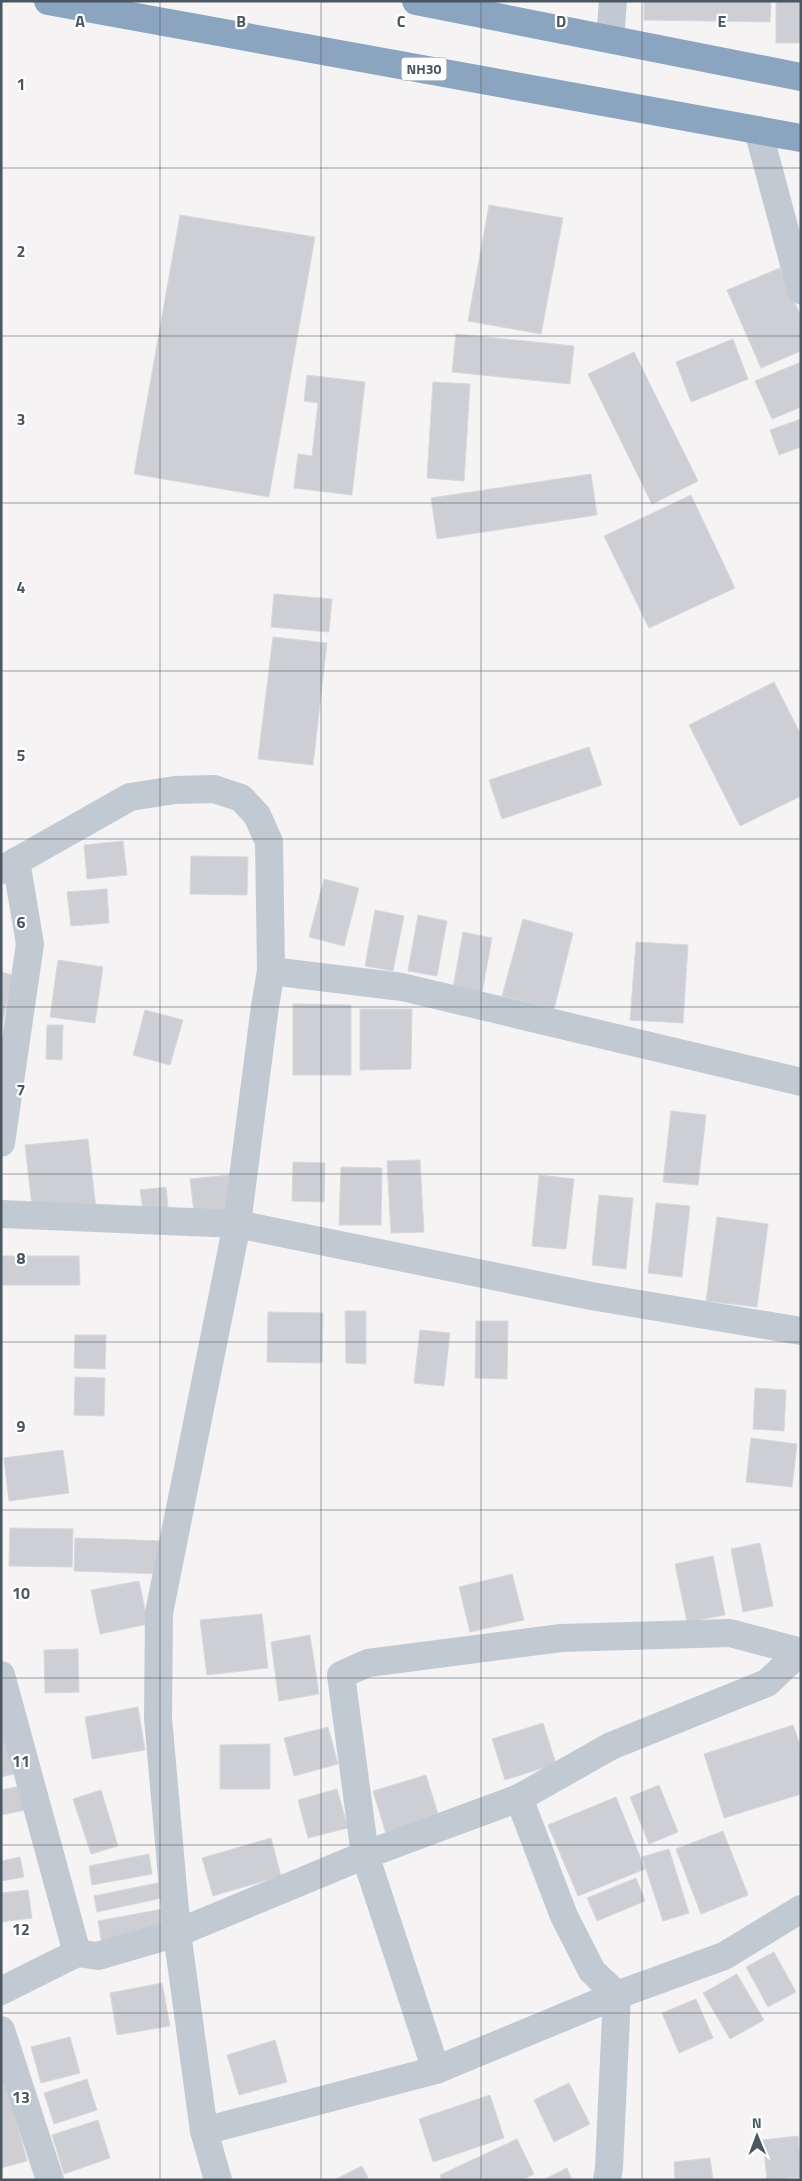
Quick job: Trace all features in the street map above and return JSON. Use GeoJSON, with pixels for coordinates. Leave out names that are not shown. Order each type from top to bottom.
{"type":"FeatureCollection","features":[{"type":"Feature","properties":{"kind":"highway","name":"NH30"},"geometry":{"type":"LineString","coordinates":[[48,1],[801,138]]}},
{"type":"Feature","properties":{"kind":"highway"},"geometry":{"type":"LineString","coordinates":[[416,1],[801,77]]}},
{"type":"Feature","properties":{"kind":"street"},"geometry":{"type":"LineString","coordinates":[[610,39],[613,1]]}},
{"type":"Feature","properties":{"kind":"street"},"geometry":{"type":"LineString","coordinates":[[758,130],[801,290]]}},
{"type":"Feature","properties":{"kind":"street"},"geometry":{"type":"LineString","coordinates":[[1,1143],[30,944],[9,866],[130,797],[175,790],[214,789],[241,798],[257,816],[269,842],[271,971],[264,1006],[237,1224],[159,1612],[158,1718],[177,1933],[204,2131],[218,2180]]}},
{"type":"Feature","properties":{"kind":"street"},"geometry":{"type":"LineString","coordinates":[[271,971],[402,987],[801,1082]]}},
{"type":"Feature","properties":{"kind":"street"},"geometry":{"type":"LineString","coordinates":[[1,1214],[237,1224],[591,1296],[801,1331]]}},
{"type":"Feature","properties":{"kind":"street"},"geometry":{"type":"LineString","coordinates":[[436,2070],[366,1855],[341,1675],[368,1663],[561,1638],[730,1632],[800,1652]]}},
{"type":"Feature","properties":{"kind":"street"},"geometry":{"type":"LineString","coordinates":[[1,1991],[77,1953],[98,1956],[177,1933],[366,1855],[519,1798],[611,1746],[767,1683],[800,1652]]}},
{"type":"Feature","properties":{"kind":"street"},"geometry":{"type":"LineString","coordinates":[[1,1675],[77,1953]]}},
{"type":"Feature","properties":{"kind":"street"},"geometry":{"type":"LineString","coordinates":[[519,1798],[564,1916],[592,1971],[617,1995],[607,2180]]}},
{"type":"Feature","properties":{"kind":"street"},"geometry":{"type":"LineString","coordinates":[[204,2131],[436,2070],[617,1995],[724,1956],[801,1909]]}},
{"type":"Feature","properties":{"kind":"street"},"geometry":{"type":"LineString","coordinates":[[1,2030],[50,2180]]}},
{"type":"Feature","properties":{"kind":"building"},"geometry":{"type":"Polygon","coordinates":[[[644,1],[771,1],[770,22],[644,20],[644,1]]]}},
{"type":"Feature","properties":{"kind":"building"},"geometry":{"type":"Polygon","coordinates":[[[776,1],[801,1],[801,43],[776,43],[776,1]]]}},
{"type":"Feature","properties":{"kind":"building"},"geometry":{"type":"Polygon","coordinates":[[[489,205],[563,218],[541,334],[468,321],[489,205]]]}},
{"type":"Feature","properties":{"kind":"building"},"geometry":{"type":"Polygon","coordinates":[[[180,215],[315,237],[269,497],[134,474],[180,215]]]}},
{"type":"Feature","properties":{"kind":"building"},"geometry":{"type":"Polygon","coordinates":[[[780,268],[801,317],[801,351],[761,368],[727,290],[780,268]]]}},
{"type":"Feature","properties":{"kind":"building"},"geometry":{"type":"Polygon","coordinates":[[[456,334],[574,346],[570,384],[452,372],[456,334]]]}},
{"type":"Feature","properties":{"kind":"building"},"geometry":{"type":"Polygon","coordinates":[[[733,339],[748,379],[691,402],[676,362],[733,339]]]}},
{"type":"Feature","properties":{"kind":"building"},"geometry":{"type":"Polygon","coordinates":[[[634,352],[698,481],[652,504],[588,374],[634,352]]]}},
{"type":"Feature","properties":{"kind":"building"},"geometry":{"type":"Polygon","coordinates":[[[801,362],[801,407],[772,419],[755,381],[801,362]]]}},
{"type":"Feature","properties":{"kind":"building"},"geometry":{"type":"Polygon","coordinates":[[[307,375],[365,382],[352,495],[294,488],[298,454],[312,456],[318,403],[304,401],[307,375]]]}},
{"type":"Feature","properties":{"kind":"building"},"geometry":{"type":"Polygon","coordinates":[[[433,382],[470,384],[464,481],[427,478],[433,382]]]}},
{"type":"Feature","properties":{"kind":"building"},"geometry":{"type":"Polygon","coordinates":[[[801,419],[801,447],[779,455],[770,430],[801,419]]]}},
{"type":"Feature","properties":{"kind":"building"},"geometry":{"type":"Polygon","coordinates":[[[591,474],[597,515],[437,539],[431,498],[591,474]]]}},
{"type":"Feature","properties":{"kind":"building"},"geometry":{"type":"Polygon","coordinates":[[[691,495],[735,588],[649,628],[604,536],[691,495]]]}},
{"type":"Feature","properties":{"kind":"building"},"geometry":{"type":"Polygon","coordinates":[[[274,594],[332,599],[329,632],[271,627],[274,594]]]}},
{"type":"Feature","properties":{"kind":"building"},"geometry":{"type":"Polygon","coordinates":[[[273,637],[327,643],[313,765],[258,759],[273,637]]]}},
{"type":"Feature","properties":{"kind":"building"},"geometry":{"type":"Polygon","coordinates":[[[774,682],[801,735],[801,796],[740,826],[689,725],[774,682]]]}},
{"type":"Feature","properties":{"kind":"building"},"geometry":{"type":"Polygon","coordinates":[[[589,747],[602,785],[502,819],[489,780],[589,747]]]}},
{"type":"Feature","properties":{"kind":"building"},"geometry":{"type":"Polygon","coordinates":[[[123,841],[127,875],[87,879],[84,845],[123,841]]]}},
{"type":"Feature","properties":{"kind":"building"},"geometry":{"type":"Polygon","coordinates":[[[191,856],[248,857],[247,895],[190,894],[191,856]]]}},
{"type":"Feature","properties":{"kind":"building"},"geometry":{"type":"Polygon","coordinates":[[[324,879],[359,888],[344,946],[309,937],[324,879]]]}},
{"type":"Feature","properties":{"kind":"building"},"geometry":{"type":"Polygon","coordinates":[[[107,889],[109,923],[71,926],[67,892],[107,889]]]}},
{"type":"Feature","properties":{"kind":"building"},"geometry":{"type":"Polygon","coordinates":[[[375,910],[404,916],[393,971],[365,966],[375,910]]]}},
{"type":"Feature","properties":{"kind":"building"},"geometry":{"type":"Polygon","coordinates":[[[418,915],[447,921],[437,976],[408,971],[418,915]]]}},
{"type":"Feature","properties":{"kind":"building"},"geometry":{"type":"Polygon","coordinates":[[[523,919],[573,933],[554,1009],[502,996],[523,919]]]}},
{"type":"Feature","properties":{"kind":"building"},"geometry":{"type":"Polygon","coordinates":[[[463,932],[492,938],[482,993],[453,988],[463,932]]]}},
{"type":"Feature","properties":{"kind":"building"},"geometry":{"type":"Polygon","coordinates":[[[636,942],[688,945],[683,1023],[630,1020],[636,942]]]}},
{"type":"Feature","properties":{"kind":"building"},"geometry":{"type":"Polygon","coordinates":[[[58,960],[103,967],[95,1023],[50,1017],[58,960]]]}},
{"type":"Feature","properties":{"kind":"building"},"geometry":{"type":"Polygon","coordinates":[[[1,972],[13,975],[1,1030],[1,972]]]}},
{"type":"Feature","properties":{"kind":"building"},"geometry":{"type":"Polygon","coordinates":[[[293,1004],[351,1005],[351,1075],[293,1075],[293,1004]]]}},
{"type":"Feature","properties":{"kind":"building"},"geometry":{"type":"Polygon","coordinates":[[[360,1009],[412,1009],[411,1069],[360,1070],[360,1009]]]}},
{"type":"Feature","properties":{"kind":"building"},"geometry":{"type":"Polygon","coordinates":[[[145,1010],[183,1020],[170,1065],[133,1055],[145,1010]]]}},
{"type":"Feature","properties":{"kind":"building"},"geometry":{"type":"Polygon","coordinates":[[[47,1025],[63,1025],[62,1060],[46,1059],[47,1025]]]}},
{"type":"Feature","properties":{"kind":"building"},"geometry":{"type":"Polygon","coordinates":[[[671,1111],[706,1115],[698,1185],[663,1182],[671,1111]]]}},
{"type":"Feature","properties":{"kind":"building"},"geometry":{"type":"Polygon","coordinates":[[[88,1139],[96,1209],[33,1215],[25,1145],[88,1139]]]}},
{"type":"Feature","properties":{"kind":"building"},"geometry":{"type":"Polygon","coordinates":[[[420,1160],[424,1232],[391,1233],[387,1161],[420,1160]]]}},
{"type":"Feature","properties":{"kind":"building"},"geometry":{"type":"Polygon","coordinates":[[[293,1162],[325,1163],[324,1202],[292,1201],[293,1162]]]}},
{"type":"Feature","properties":{"kind":"building"},"geometry":{"type":"Polygon","coordinates":[[[341,1167],[382,1168],[381,1225],[339,1225],[341,1167]]]}},
{"type":"Feature","properties":{"kind":"building"},"geometry":{"type":"Polygon","coordinates":[[[230,1175],[233,1209],[194,1212],[190,1179],[230,1175]]]}},
{"type":"Feature","properties":{"kind":"building"},"geometry":{"type":"Polygon","coordinates":[[[539,1175],[574,1179],[566,1249],[532,1246],[539,1175]]]}},
{"type":"Feature","properties":{"kind":"building"},"geometry":{"type":"Polygon","coordinates":[[[166,1187],[168,1207],[143,1210],[140,1190],[166,1187]]]}},
{"type":"Feature","properties":{"kind":"building"},"geometry":{"type":"Polygon","coordinates":[[[599,1195],[633,1198],[626,1269],[592,1265],[599,1195]]]}},
{"type":"Feature","properties":{"kind":"building"},"geometry":{"type":"Polygon","coordinates":[[[656,1203],[690,1206],[682,1277],[648,1273],[656,1203]]]}},
{"type":"Feature","properties":{"kind":"building"},"geometry":{"type":"Polygon","coordinates":[[[717,1217],[768,1224],[757,1307],[706,1301],[717,1217]]]}},
{"type":"Feature","properties":{"kind":"building"},"geometry":{"type":"Polygon","coordinates":[[[1,1256],[79,1256],[80,1285],[1,1285],[1,1256]]]}},
{"type":"Feature","properties":{"kind":"building"},"geometry":{"type":"Polygon","coordinates":[[[345,1311],[366,1311],[366,1364],[346,1363],[345,1311]]]}},
{"type":"Feature","properties":{"kind":"building"},"geometry":{"type":"Polygon","coordinates":[[[268,1312],[323,1313],[322,1363],[267,1362],[268,1312]]]}},
{"type":"Feature","properties":{"kind":"building"},"geometry":{"type":"Polygon","coordinates":[[[476,1321],[508,1321],[507,1379],[475,1378],[476,1321]]]}},
{"type":"Feature","properties":{"kind":"building"},"geometry":{"type":"Polygon","coordinates":[[[420,1330],[450,1333],[444,1386],[414,1383],[420,1330]]]}},
{"type":"Feature","properties":{"kind":"building"},"geometry":{"type":"Polygon","coordinates":[[[75,1335],[106,1335],[105,1369],[74,1368],[75,1335]]]}},
{"type":"Feature","properties":{"kind":"building"},"geometry":{"type":"Polygon","coordinates":[[[75,1377],[105,1378],[104,1416],[74,1415],[75,1377]]]}},
{"type":"Feature","properties":{"kind":"building"},"geometry":{"type":"Polygon","coordinates":[[[755,1388],[786,1390],[784,1431],[753,1429],[755,1388]]]}},
{"type":"Feature","properties":{"kind":"building"},"geometry":{"type":"Polygon","coordinates":[[[751,1438],[797,1444],[792,1487],[746,1482],[751,1438]]]}},
{"type":"Feature","properties":{"kind":"building"},"geometry":{"type":"Polygon","coordinates":[[[63,1450],[69,1493],[9,1501],[4,1458],[63,1450]]]}},
{"type":"Feature","properties":{"kind":"building"},"geometry":{"type":"Polygon","coordinates":[[[10,1528],[73,1529],[72,1567],[9,1566],[10,1528]]]}},
{"type":"Feature","properties":{"kind":"building"},"geometry":{"type":"Polygon","coordinates":[[[75,1538],[164,1541],[163,1574],[74,1571],[75,1538]]]}},
{"type":"Feature","properties":{"kind":"building"},"geometry":{"type":"Polygon","coordinates":[[[760,1543],[773,1606],[743,1612],[731,1549],[760,1543]]]}},
{"type":"Feature","properties":{"kind":"building"},"geometry":{"type":"Polygon","coordinates":[[[713,1556],[725,1615],[687,1622],[675,1564],[713,1556]]]}},
{"type":"Feature","properties":{"kind":"building"},"geometry":{"type":"Polygon","coordinates":[[[512,1574],[524,1620],[470,1632],[459,1587],[512,1574]]]}},
{"type":"Feature","properties":{"kind":"building"},"geometry":{"type":"Polygon","coordinates":[[[139,1581],[148,1624],[100,1634],[91,1590],[139,1581]]]}},
{"type":"Feature","properties":{"kind":"building"},"geometry":{"type":"Polygon","coordinates":[[[262,1614],[268,1668],[207,1675],[200,1620],[262,1614]]]}},
{"type":"Feature","properties":{"kind":"building"},"geometry":{"type":"Polygon","coordinates":[[[310,1635],[319,1694],[279,1701],[271,1642],[310,1635]]]}},
{"type":"Feature","properties":{"kind":"building"},"geometry":{"type":"Polygon","coordinates":[[[78,1649],[79,1692],[45,1693],[44,1650],[78,1649]]]}},
{"type":"Feature","properties":{"kind":"building"},"geometry":{"type":"Polygon","coordinates":[[[138,1707],[145,1750],[92,1759],[85,1717],[138,1707]]]}},
{"type":"Feature","properties":{"kind":"building"},"geometry":{"type":"Polygon","coordinates":[[[543,1723],[556,1764],[505,1780],[492,1739],[543,1723]]]}},
{"type":"Feature","properties":{"kind":"building"},"geometry":{"type":"Polygon","coordinates":[[[793,1725],[801,1748],[801,1794],[724,1818],[704,1754],[793,1725]]]}},
{"type":"Feature","properties":{"kind":"building"},"geometry":{"type":"Polygon","coordinates":[[[9,1727],[18,1773],[1,1777],[1,1728],[9,1727]]]}},
{"type":"Feature","properties":{"kind":"building"},"geometry":{"type":"Polygon","coordinates":[[[328,1727],[338,1764],[294,1776],[284,1738],[328,1727]]]}},
{"type":"Feature","properties":{"kind":"building"},"geometry":{"type":"Polygon","coordinates":[[[270,1744],[270,1789],[220,1789],[220,1745],[270,1744]]]}},
{"type":"Feature","properties":{"kind":"building"},"geometry":{"type":"Polygon","coordinates":[[[426,1775],[440,1820],[387,1837],[373,1791],[426,1775]]]}},
{"type":"Feature","properties":{"kind":"building"},"geometry":{"type":"Polygon","coordinates":[[[659,1785],[678,1832],[649,1844],[630,1797],[659,1785]]]}},
{"type":"Feature","properties":{"kind":"building"},"geometry":{"type":"Polygon","coordinates":[[[21,1786],[26,1810],[1,1815],[1,1790],[21,1786]]]}},
{"type":"Feature","properties":{"kind":"building"},"geometry":{"type":"Polygon","coordinates":[[[337,1789],[348,1828],[308,1838],[298,1800],[337,1789]]]}},
{"type":"Feature","properties":{"kind":"building"},"geometry":{"type":"Polygon","coordinates":[[[101,1790],[118,1846],[91,1854],[73,1799],[101,1790]]]}},
{"type":"Feature","properties":{"kind":"building"},"geometry":{"type":"Polygon","coordinates":[[[616,1797],[645,1869],[578,1896],[548,1825],[616,1797]]]}},
{"type":"Feature","properties":{"kind":"building"},"geometry":{"type":"Polygon","coordinates":[[[723,1831],[748,1895],[701,1914],[676,1849],[723,1831]]]}},
{"type":"Feature","properties":{"kind":"building"},"geometry":{"type":"Polygon","coordinates":[[[271,1838],[281,1876],[213,1896],[202,1858],[271,1838]]]}},
{"type":"Feature","properties":{"kind":"building"},"geometry":{"type":"Polygon","coordinates":[[[669,1849],[689,1913],[663,1921],[642,1857],[669,1849]]]}},
{"type":"Feature","properties":{"kind":"building"},"geometry":{"type":"Polygon","coordinates":[[[149,1854],[152,1874],[92,1885],[89,1866],[149,1854]]]}},
{"type":"Feature","properties":{"kind":"building"},"geometry":{"type":"Polygon","coordinates":[[[20,1857],[24,1877],[1,1881],[1,1861],[20,1857]]]}},
{"type":"Feature","properties":{"kind":"building"},"geometry":{"type":"Polygon","coordinates":[[[636,1878],[645,1901],[597,1921],[587,1898],[636,1878]]]}},
{"type":"Feature","properties":{"kind":"building"},"geometry":{"type":"Polygon","coordinates":[[[167,1881],[171,1896],[97,1912],[94,1896],[167,1881]]]}},
{"type":"Feature","properties":{"kind":"building"},"geometry":{"type":"Polygon","coordinates":[[[28,1890],[32,1918],[1,1922],[1,1893],[28,1890]]]}},
{"type":"Feature","properties":{"kind":"building"},"geometry":{"type":"Polygon","coordinates":[[[168,1908],[173,1930],[102,1945],[98,1921],[168,1908]]]}},
{"type":"Feature","properties":{"kind":"building"},"geometry":{"type":"Polygon","coordinates":[[[774,1952],[796,1992],[768,2007],[746,1967],[774,1952]]]}},
{"type":"Feature","properties":{"kind":"building"},"geometry":{"type":"Polygon","coordinates":[[[737,1974],[764,2020],[730,2039],[703,1993],[737,1974]]]}},
{"type":"Feature","properties":{"kind":"building"},"geometry":{"type":"Polygon","coordinates":[[[162,1983],[170,2026],[117,2035],[110,1993],[162,1983]]]}},
{"type":"Feature","properties":{"kind":"building"},"geometry":{"type":"Polygon","coordinates":[[[696,1999],[713,2038],[679,2053],[662,2013],[696,1999]]]}},
{"type":"Feature","properties":{"kind":"building"},"geometry":{"type":"Polygon","coordinates":[[[70,2037],[80,2073],[41,2083],[31,2047],[70,2037]]]}},
{"type":"Feature","properties":{"kind":"building"},"geometry":{"type":"Polygon","coordinates":[[[275,2040],[287,2082],[239,2095],[227,2055],[275,2040]]]}},
{"type":"Feature","properties":{"kind":"building"},"geometry":{"type":"Polygon","coordinates":[[[1,2063],[27,2161],[1,2168],[1,2063]]]}},
{"type":"Feature","properties":{"kind":"building"},"geometry":{"type":"Polygon","coordinates":[[[87,2079],[97,2110],[54,2124],[44,2093],[87,2079]]]}},
{"type":"Feature","properties":{"kind":"building"},"geometry":{"type":"Polygon","coordinates":[[[569,2083],[590,2124],[554,2142],[534,2100],[569,2083]]]}},
{"type":"Feature","properties":{"kind":"building"},"geometry":{"type":"Polygon","coordinates":[[[490,2095],[504,2138],[433,2162],[419,2119],[490,2095]]]}},
{"type":"Feature","properties":{"kind":"building"},"geometry":{"type":"Polygon","coordinates":[[[98,2120],[110,2158],[64,2174],[52,2135],[98,2120]]]}},
{"type":"Feature","properties":{"kind":"building"},"geometry":{"type":"Polygon","coordinates":[[[798,2136],[801,2177],[767,2180],[763,2140],[798,2136]]]}},
{"type":"Feature","properties":{"kind":"building"},"geometry":{"type":"Polygon","coordinates":[[[517,2139],[534,2174],[522,2180],[442,2180],[440,2175],[517,2139]]]}},
{"type":"Feature","properties":{"kind":"building"},"geometry":{"type":"Polygon","coordinates":[[[710,2158],[713,2180],[675,2180],[674,2162],[710,2158]]]}},
{"type":"Feature","properties":{"kind":"building"},"geometry":{"type":"Polygon","coordinates":[[[362,2166],[369,2180],[334,2180],[362,2166]]]}},
{"type":"Feature","properties":{"kind":"building"},"geometry":{"type":"Polygon","coordinates":[[[567,2168],[572,2180],[543,2180],[567,2168]]]}}]}
